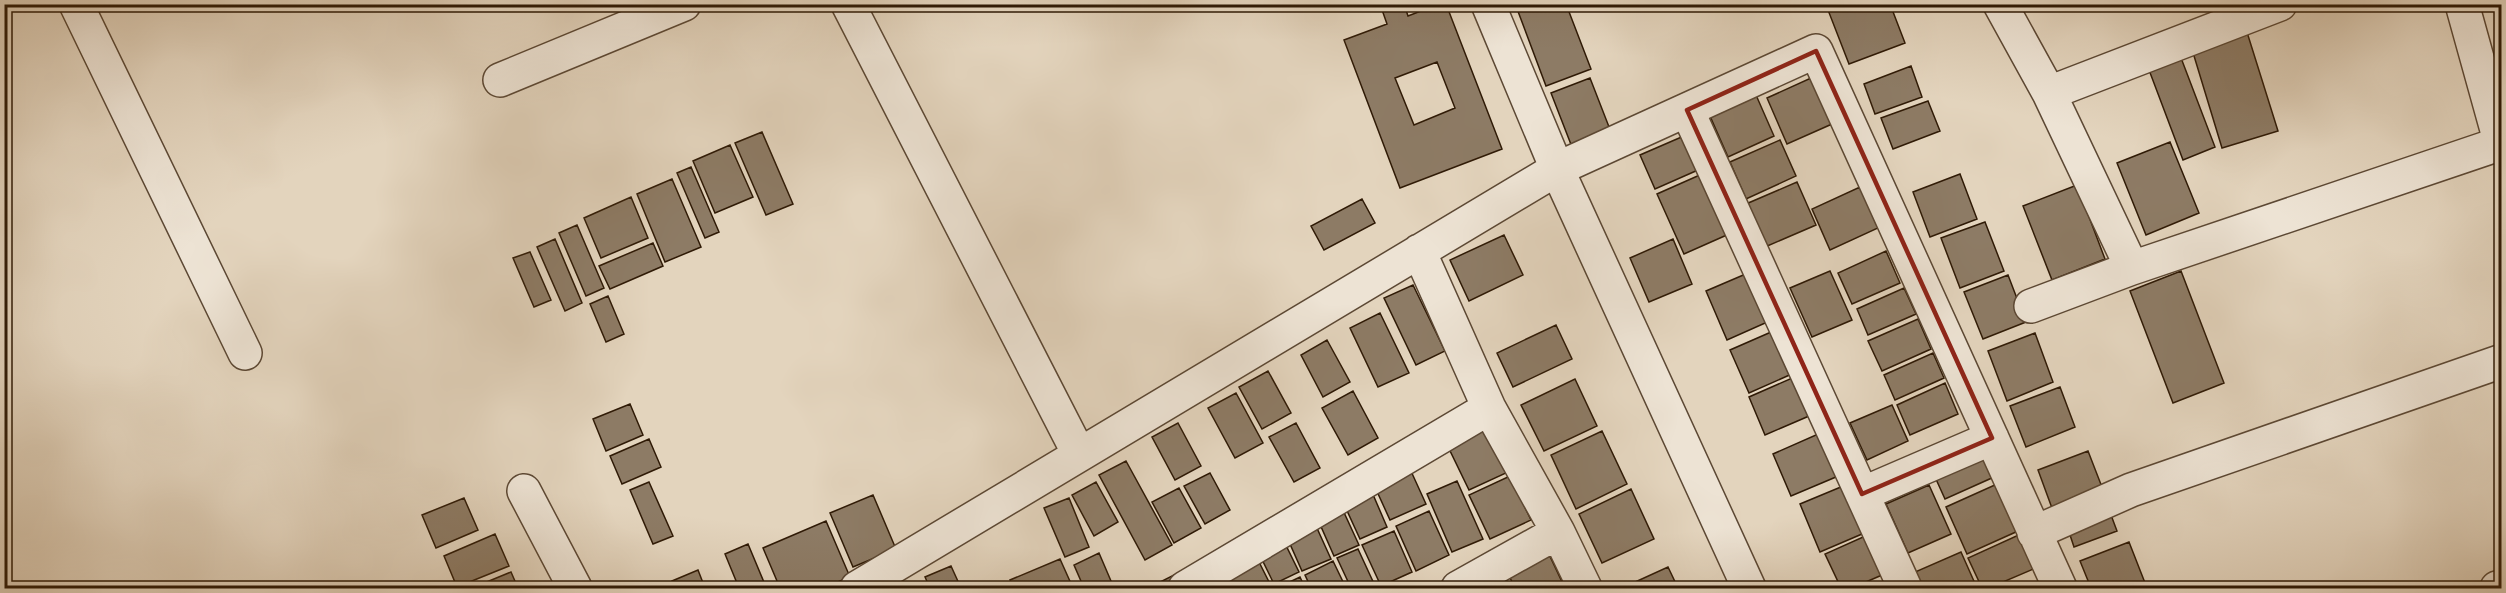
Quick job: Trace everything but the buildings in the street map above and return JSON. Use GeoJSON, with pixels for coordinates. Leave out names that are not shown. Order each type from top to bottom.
{"type":"FeatureCollection","features":[{"type":"Feature","properties":{"kind":"street"},"geometry":{"type":"LineString","coordinates":[[76,4],[245,354]]}},
{"type":"Feature","properties":{"kind":"street"},"geometry":{"type":"LineString","coordinates":[[500,80],[684,4]]}},
{"type":"Feature","properties":{"kind":"street"},"geometry":{"type":"LineString","coordinates":[[848,4],[1079,454]]}},
{"type":"Feature","properties":{"kind":"street"},"geometry":{"type":"LineString","coordinates":[[1488,4],[1557,169],[1749,588]]}},
{"type":"Feature","properties":{"kind":"street"},"geometry":{"type":"LineString","coordinates":[[2000,4],[2049,93],[2132,268]]}},
{"type":"Feature","properties":{"kind":"street"},"geometry":{"type":"LineString","coordinates":[[2049,93],[2280,4]]}},
{"type":"Feature","properties":{"kind":"street"},"geometry":{"type":"LineString","coordinates":[[2031,306],[2132,268],[2501,144],[2462,4]]}},
{"type":"Feature","properties":{"kind":"street"},"geometry":{"type":"LineString","coordinates":[[857,588],[1557,169],[1816,51],[2060,588]]}},
{"type":"Feature","properties":{"kind":"street"},"geometry":{"type":"LineString","coordinates":[[1687,110],[1905,588]]}},
{"type":"Feature","properties":{"kind":"street"},"geometry":{"type":"LineString","coordinates":[[1419,250],[1489,408],[1558,532],[1585,588]]}},
{"type":"Feature","properties":{"kind":"street"},"geometry":{"type":"LineString","coordinates":[[2034,533],[2131,490],[2502,361]]}},
{"type":"Feature","properties":{"kind":"street"},"geometry":{"type":"LineString","coordinates":[[1185,588],[1489,408]]}},
{"type":"Feature","properties":{"kind":"street"},"geometry":{"type":"LineString","coordinates":[[1862,494],[1992,438]]}},
{"type":"Feature","properties":{"kind":"street"},"geometry":{"type":"LineString","coordinates":[[524,491],[575,588]]}},
{"type":"Feature","properties":{"kind":"street"},"geometry":{"type":"LineString","coordinates":[[1458,588],[1558,532]]}},
{"type":"Feature","properties":{"kind":"street"},"geometry":{"type":"LineString","coordinates":[[2497,588],[2502,587]]}},
{"type":"Feature","properties":{"kind":"highlighted area"},"geometry":{"type":"Polygon","coordinates":[[[1816,51],[1992,438],[1862,494],[1687,110],[1816,51]]]}}]}
